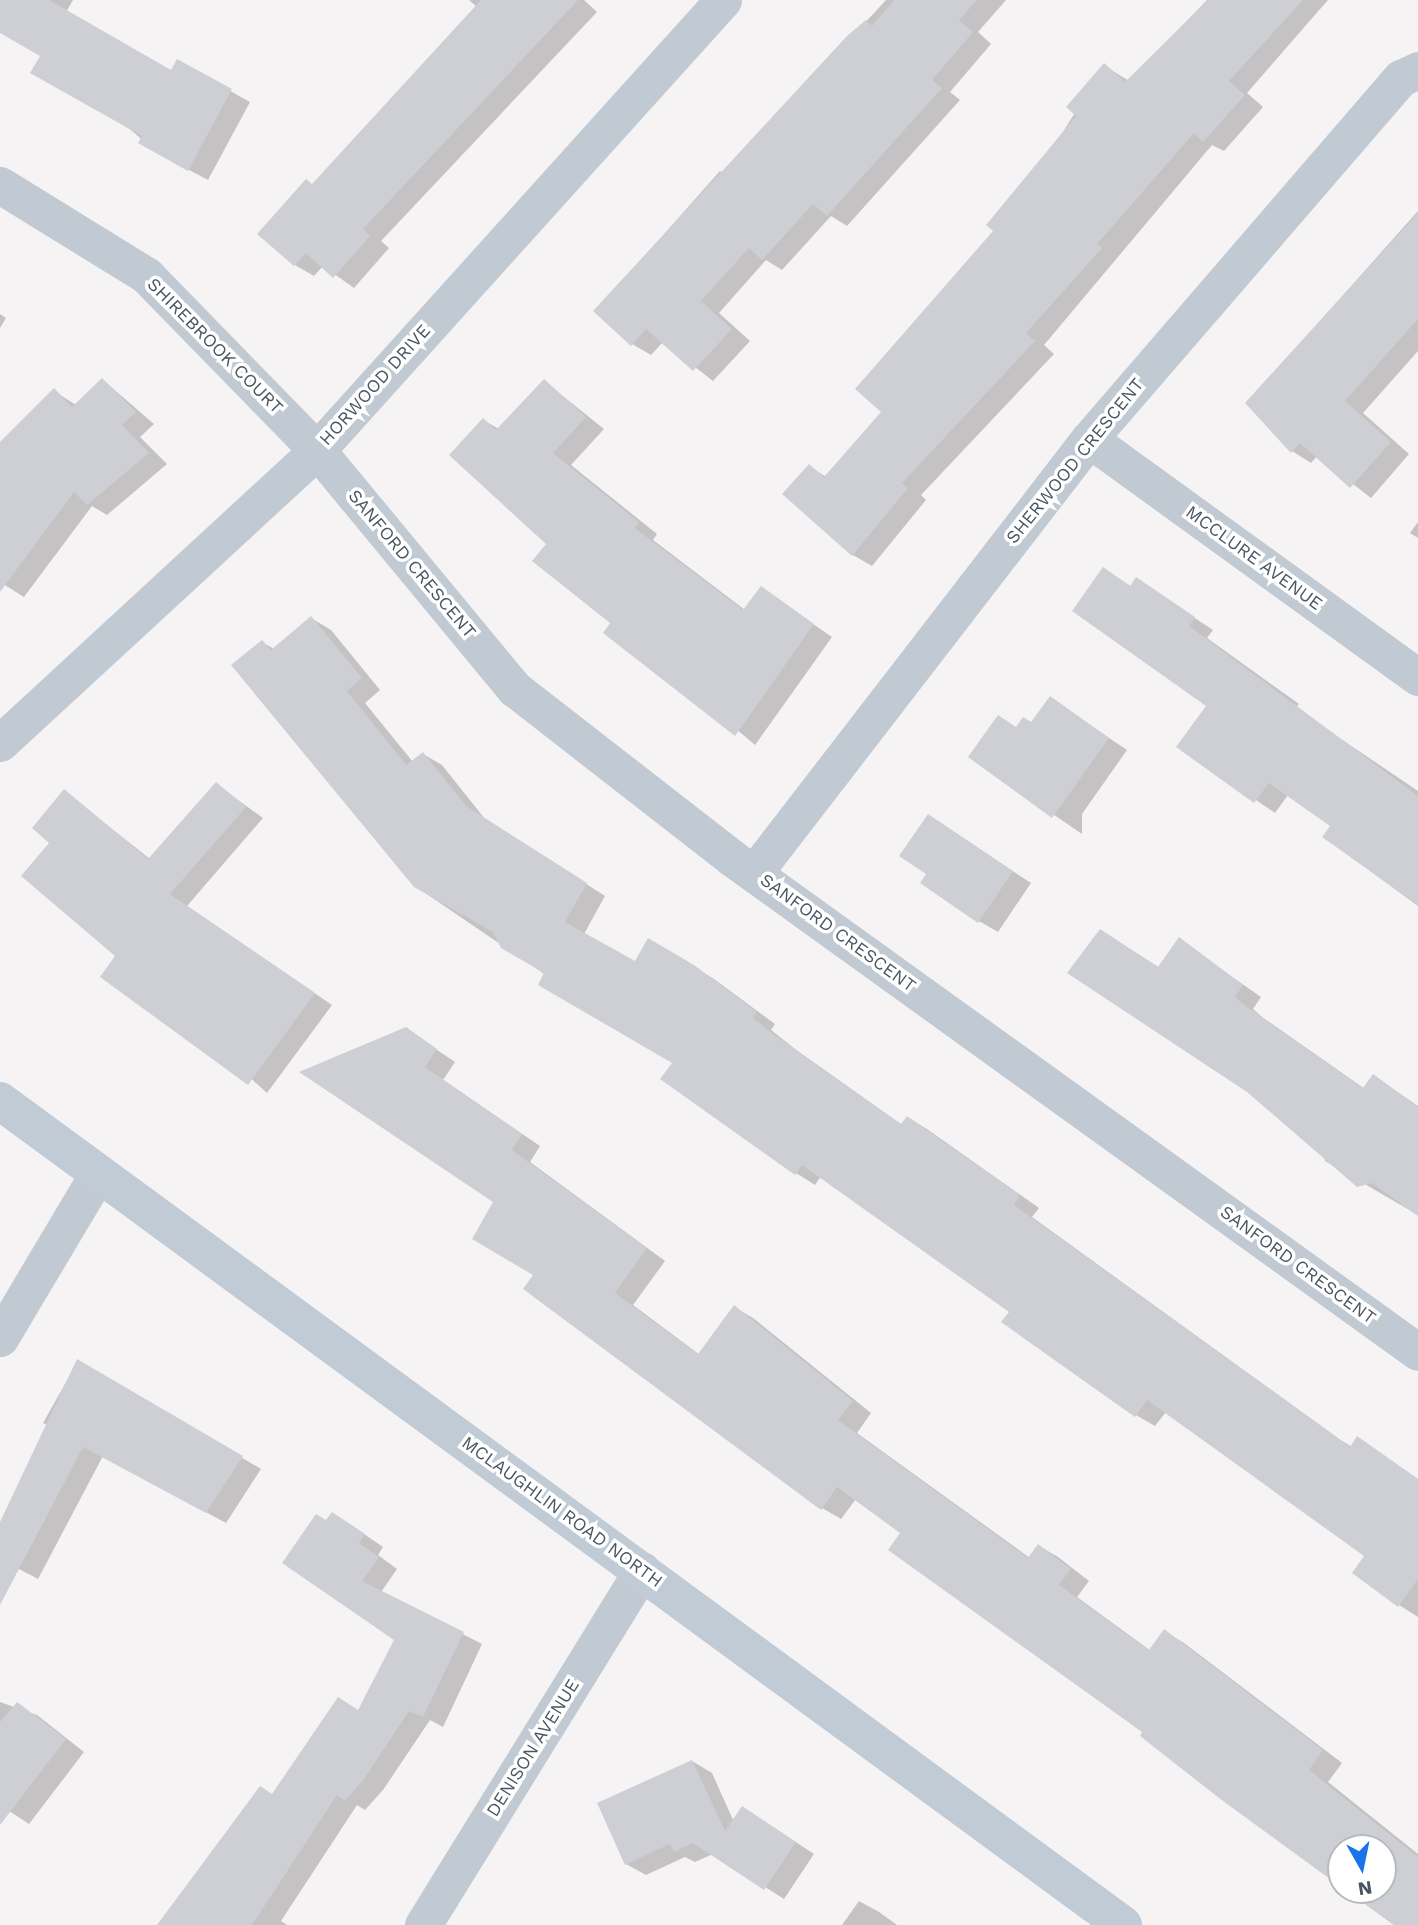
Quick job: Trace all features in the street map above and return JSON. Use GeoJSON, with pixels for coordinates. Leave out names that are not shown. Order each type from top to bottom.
{"type":"FeatureCollection","features":[{"type":"Feature","properties":{"kind":"main road","name":"MCLAUGHLIN ROAD NORTH"},"geometry":{"type":"LineString","coordinates":[[0,1101],[97,1175],[642,1570],[1123,1925]]}},
{"type":"Feature","properties":{"kind":"street","name":"HORWOOD DRIVE"},"geometry":{"type":"LineString","coordinates":[[0,743],[317,450],[717,2]]}},
{"type":"Feature","properties":{"kind":"street","name":"SHERWOOD CRESCENT"},"geometry":{"type":"LineString","coordinates":[[754,873],[1089,439],[1401,78],[1418,70]]}},
{"type":"Feature","properties":{"kind":"street","name":"SHIREBROOK COURT"},"geometry":{"type":"LineString","coordinates":[[0,185],[146,275],[317,450]]}},
{"type":"Feature","properties":{"kind":"street","name":"MCCLURE AVENUE"},"geometry":{"type":"LineString","coordinates":[[1089,439],[1418,677]]}},
{"type":"Feature","properties":{"kind":"street","name":"SANFORD CRESCENT"},"geometry":{"type":"LineString","coordinates":[[317,450],[515,689],[754,873],[1418,1352]]}},
{"type":"Feature","properties":{"kind":"street"},"geometry":{"type":"LineString","coordinates":[[0,1338],[97,1175]]}},
{"type":"Feature","properties":{"kind":"street","name":"DENISON AVENUE"},"geometry":{"type":"LineString","coordinates":[[423,1925],[642,1570]]}},
{"type":"Feature","properties":{"kind":"building"},"geometry":{"type":"Polygon","coordinates":[[[0,0],[49,0],[171,70],[177,59],[232,89],[188,171],[138,143],[142,136],[30,73],[40,56],[0,33],[0,0]]]}},
{"type":"Feature","properties":{"kind":"building"},"geometry":{"type":"Polygon","coordinates":[[[481,0],[578,0],[363,229],[370,236],[333,278],[306,253],[294,266],[257,234],[306,179],[312,184],[481,0]]]}},
{"type":"Feature","properties":{"kind":"building"},"geometry":{"type":"Polygon","coordinates":[[[894,0],[977,0],[959,20],[973,32],[932,80],[942,88],[827,216],[813,204],[762,260],[749,248],[701,301],[732,329],[693,371],[646,329],[631,346],[593,311],[847,36],[866,20],[872,26],[894,0]]]}},
{"type":"Feature","properties":{"kind":"building"},"geometry":{"type":"Polygon","coordinates":[[[1208,0],[1303,0],[1229,81],[1245,95],[1203,142],[1194,133],[1097,244],[1102,248],[1026,333],[1035,341],[902,483],[908,488],[852,556],[782,494],[809,464],[824,477],[881,412],[855,389],[993,231],[986,225],[1076,116],[1066,107],[1104,63],[1125,82],[1208,0]]]}},
{"type":"Feature","properties":{"kind":"building"},"geometry":{"type":"Polygon","coordinates":[[[1418,213],[1418,319],[1345,401],[1391,442],[1350,488],[1300,443],[1291,453],[1245,403],[1418,213]]]}},
{"type":"Feature","properties":{"kind":"building"},"geometry":{"type":"Polygon","coordinates":[[[102,378],[136,412],[122,425],[149,453],[87,505],[74,492],[0,592],[0,442],[54,388],[72,407],[102,378]]]}},
{"type":"Feature","properties":{"kind":"building"},"geometry":{"type":"Polygon","coordinates":[[[544,379],[586,417],[553,453],[639,522],[635,528],[743,610],[761,586],[814,624],[735,736],[603,633],[610,623],[532,561],[546,544],[449,455],[483,418],[496,430],[544,379]]]}},
{"type":"Feature","properties":{"kind":"building"},"geometry":{"type":"Polygon","coordinates":[[[1103,567],[1130,586],[1136,577],[1195,617],[1189,626],[1418,796],[1418,905],[1322,837],[1330,826],[1269,783],[1254,803],[1176,747],[1206,706],[1072,611],[1103,567]]]}},
{"type":"Feature","properties":{"kind":"building"},"geometry":{"type":"Polygon","coordinates":[[[311,616],[362,678],[347,691],[406,765],[423,752],[466,806],[587,883],[565,922],[635,961],[648,938],[694,965],[757,1012],[753,1018],[776,1036],[901,1124],[907,1116],[1020,1195],[1014,1205],[1350,1447],[1357,1436],[1418,1479],[1418,1579],[1398,1607],[1352,1573],[1364,1556],[1147,1400],[1135,1417],[1001,1322],[1009,1312],[802,1165],[795,1175],[660,1079],[672,1063],[538,985],[544,973],[501,948],[493,932],[414,887],[231,665],[262,640],[271,650],[311,616]]]}},
{"type":"Feature","properties":{"kind":"building"},"geometry":{"type":"Polygon","coordinates":[[[1050,696],[1109,738],[1052,818],[968,757],[998,715],[1016,727],[1023,717],[1031,722],[1050,696]]]}},
{"type":"Feature","properties":{"kind":"building"},"geometry":{"type":"Polygon","coordinates":[[[216,782],[246,807],[170,894],[315,993],[248,1085],[100,977],[115,956],[21,876],[49,843],[32,828],[64,789],[148,859],[216,782]]]}},
{"type":"Feature","properties":{"kind":"building"},"geometry":{"type":"Polygon","coordinates":[[[928,814],[1013,871],[978,923],[920,883],[926,874],[899,856],[928,814]]]}},
{"type":"Feature","properties":{"kind":"building"},"geometry":{"type":"Polygon","coordinates":[[[1100,929],[1158,967],[1179,937],[1243,985],[1235,997],[1243,1004],[1363,1088],[1373,1074],[1418,1107],[1418,1216],[1372,1183],[1357,1187],[1247,1092],[1067,973],[1100,929]]]}},
{"type":"Feature","properties":{"kind":"building"},"geometry":{"type":"Polygon","coordinates":[[[406,1027],[437,1049],[425,1067],[522,1134],[512,1150],[647,1248],[615,1293],[698,1354],[734,1305],[853,1401],[838,1420],[1028,1558],[1038,1544],[1071,1569],[1059,1585],[1149,1650],[1164,1629],[1323,1750],[1309,1770],[1389,1834],[1327,1834],[1327,1877],[1219,1798],[1140,1736],[1142,1732],[888,1550],[900,1533],[837,1487],[821,1510],[523,1289],[533,1275],[472,1239],[493,1202],[299,1072],[406,1027]]]}},
{"type":"Feature","properties":{"kind":"building"},"geometry":{"type":"Polygon","coordinates":[[[77,1359],[243,1456],[206,1513],[83,1447],[0,1605],[0,1522],[77,1359]]]}},
{"type":"Feature","properties":{"kind":"building"},"geometry":{"type":"Polygon","coordinates":[[[332,1512],[365,1534],[359,1543],[379,1557],[362,1581],[464,1632],[423,1717],[409,1711],[364,1779],[345,1801],[337,1795],[252,1925],[157,1925],[260,1786],[272,1794],[338,1697],[358,1710],[394,1640],[282,1563],[316,1514],[326,1520],[332,1512]]]}},
{"type":"Feature","properties":{"kind":"building"},"geometry":{"type":"Polygon","coordinates":[[[17,1702],[66,1739],[0,1825],[0,1722],[17,1702]]]}},
{"type":"Feature","properties":{"kind":"building"},"geometry":{"type":"Polygon","coordinates":[[[692,1760],[725,1831],[742,1806],[796,1842],[764,1890],[693,1843],[674,1852],[670,1844],[625,1865],[597,1803],[692,1760]]]}},
{"type":"Feature","properties":{"kind":"building"},"geometry":{"type":"Polygon","coordinates":[[[1397,1840],[1418,1857],[1418,1925],[1394,1925],[1365,1904],[1397,1904],[1397,1840]]]}}]}
